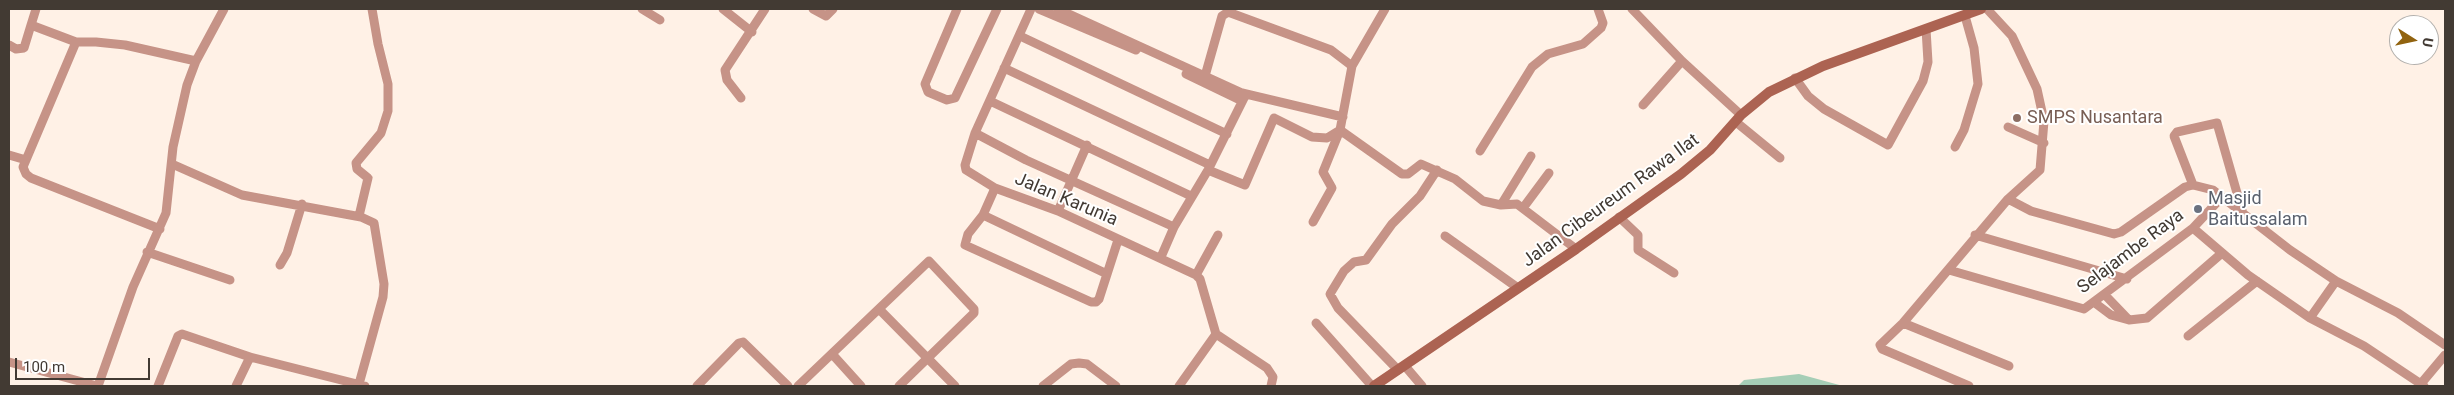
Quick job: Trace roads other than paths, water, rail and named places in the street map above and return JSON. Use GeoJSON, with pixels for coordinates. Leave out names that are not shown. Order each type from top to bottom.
{"type":"FeatureCollection","features":[{"type":"Feature","properties":{"kind":"street"},"geometry":{"type":"LineString","coordinates":[[9,45],[16,49],[24,48],[36,9]]}},
{"type":"Feature","properties":{"kind":"street"},"geometry":{"type":"LineString","coordinates":[[9,362],[98,386],[147,252],[160,229],[166,213],[179,117],[196,61],[224,9]]}},
{"type":"Feature","properties":{"kind":"street"},"geometry":{"type":"LineString","coordinates":[[359,216],[368,178],[357,169],[356,163],[380,133],[388,111],[388,84],[372,9]]}},
{"type":"Feature","properties":{"kind":"street"},"geometry":{"type":"LineString","coordinates":[[642,9],[660,20]]}},
{"type":"Feature","properties":{"kind":"street"},"geometry":{"type":"LineString","coordinates":[[723,9],[752,32]]}},
{"type":"Feature","properties":{"kind":"street"},"geometry":{"type":"LineString","coordinates":[[741,98],[727,80],[725,70],[766,9]]}},
{"type":"Feature","properties":{"kind":"street"},"geometry":{"type":"LineString","coordinates":[[813,9],[826,16],[833,9]]}},
{"type":"Feature","properties":{"kind":"street"},"geometry":{"type":"LineString","coordinates":[[957,9],[925,84],[928,92],[948,100],[955,98],[997,9]]}},
{"type":"Feature","properties":{"kind":"street"},"geometry":{"type":"LineString","coordinates":[[1031,9],[976,133],[1174,227]]}},
{"type":"Feature","properties":{"kind":"street"},"geometry":{"type":"LineString","coordinates":[[1039,9],[1244,98],[1343,117]]}},
{"type":"Feature","properties":{"kind":"street"},"geometry":{"type":"LineString","coordinates":[[1058,9],[1205,76],[1244,98]]}},
{"type":"Feature","properties":{"kind":"street"},"geometry":{"type":"LineString","coordinates":[[1313,222],[1332,188],[1323,172],[1340,130],[1352,66],[1385,9]]}},
{"type":"Feature","properties":{"kind":"street"},"geometry":{"type":"LineString","coordinates":[[1480,151],[1532,67],[1548,54],[1583,44],[1601,28],[1603,23],[1598,9]]}},
{"type":"Feature","properties":{"kind":"street"},"geometry":{"type":"LineString","coordinates":[[1632,9],[1738,119],[1780,158]]}},
{"type":"Feature","properties":{"kind":"street","name":"Jalan Cibeureum Rawa Ilat"},"geometry":{"type":"LineString","coordinates":[[1373,386],[1576,249],[1710,150],[1738,119],[1769,92],[1822,66],[1981,9]]}},
{"type":"Feature","properties":{"kind":"street"},"geometry":{"type":"LineString","coordinates":[[1969,386],[1881,348],[1881,343],[1903,323],[2008,199],[2039,171],[2044,143],[2044,115],[2037,89],[2015,40],[1988,9]]}},
{"type":"Feature","properties":{"kind":"street"},"geometry":{"type":"LineString","coordinates":[[1205,76],[1222,16],[1228,12],[1331,50],[1352,66]]}},
{"type":"Feature","properties":{"kind":"street"},"geometry":{"type":"LineString","coordinates":[[1955,147],[1964,130],[1978,84],[1974,48],[1965,16]]}},
{"type":"Feature","properties":{"kind":"street"},"geometry":{"type":"LineString","coordinates":[[32,25],[76,42],[125,45],[196,61]]}},
{"type":"Feature","properties":{"kind":"street"},"geometry":{"type":"LineString","coordinates":[[1795,78],[1808,96],[1824,109],[1888,145],[1923,81],[1928,62],[1926,29]]}},
{"type":"Feature","properties":{"kind":"street"},"geometry":{"type":"LineString","coordinates":[[1020,36],[1227,134]]}},
{"type":"Feature","properties":{"kind":"street"},"geometry":{"type":"LineString","coordinates":[[76,42],[23,167],[31,178],[160,229]]}},
{"type":"Feature","properties":{"kind":"street"},"geometry":{"type":"LineString","coordinates":[[1643,105],[1682,61]]}},
{"type":"Feature","properties":{"kind":"street"},"geometry":{"type":"LineString","coordinates":[[1004,68],[1245,185],[1274,118],[1312,137],[1327,138],[1340,130]]}},
{"type":"Feature","properties":{"kind":"street"},"geometry":{"type":"LineString","coordinates":[[1160,257],[1174,227],[1227,134],[1244,98]]}},
{"type":"Feature","properties":{"kind":"street"},"geometry":{"type":"LineString","coordinates":[[990,101],[1087,145],[1191,196]]}},
{"type":"Feature","properties":{"kind":"street"},"geometry":{"type":"LineString","coordinates":[[2243,214],[2218,126],[2214,123],[2177,132],[2174,136],[2193,185],[2213,190],[2243,214],[2290,250],[2336,281],[2398,313],[2445,345]]}},
{"type":"Feature","properties":{"kind":"street"},"geometry":{"type":"LineString","coordinates":[[2008,127],[2044,143]]}},
{"type":"Feature","properties":{"kind":"street"},"geometry":{"type":"LineString","coordinates":[[1340,130],[1402,174],[1410,172],[1420,164],[1437,170],[1468,188],[1483,201],[1501,205],[1515,203],[1576,249]]}},
{"type":"Feature","properties":{"kind":"street","name":"Jalan Karunia"},"geometry":{"type":"LineString","coordinates":[[976,133],[965,165],[968,173],[995,188],[1058,211],[1196,275]]}},
{"type":"Feature","properties":{"kind":"street"},"geometry":{"type":"LineString","coordinates":[[1058,211],[1087,145]]}},
{"type":"Feature","properties":{"kind":"street"},"geometry":{"type":"LineString","coordinates":[[9,155],[26,160]]}},
{"type":"Feature","properties":{"kind":"street"},"geometry":{"type":"LineString","coordinates":[[1501,205],[1531,156]]}},
{"type":"Feature","properties":{"kind":"street"},"geometry":{"type":"LineString","coordinates":[[158,386],[178,336],[182,334],[250,357],[362,385],[383,297],[384,284],[376,229],[370,220],[302,204],[242,195],[172,164]]}},
{"type":"Feature","properties":{"kind":"street"},"geometry":{"type":"LineString","coordinates":[[1422,386],[1338,308],[1330,294],[1344,272],[1354,262],[1366,260],[1392,224],[1420,196],[1437,170]]}},
{"type":"Feature","properties":{"kind":"street"},"geometry":{"type":"LineString","coordinates":[[1523,208],[1549,173]]}},
{"type":"Feature","properties":{"kind":"street","name":"Selajambe Raya"},"geometry":{"type":"LineString","coordinates":[[2008,199],[2031,211],[2114,234],[2121,232],[2185,187],[2193,185]]}},
{"type":"Feature","properties":{"kind":"street"},"geometry":{"type":"LineString","coordinates":[[995,188],[983,215],[968,234],[965,245],[1094,303],[1099,299],[1118,240]]}},
{"type":"Feature","properties":{"kind":"street","name":"Selajambe Raya"},"geometry":{"type":"LineString","coordinates":[[1949,270],[2080,308],[2088,308],[2193,228],[2222,197]]}},
{"type":"Feature","properties":{"kind":"street"},"geometry":{"type":"LineString","coordinates":[[280,265],[287,252],[302,204]]}},
{"type":"Feature","properties":{"kind":"street"},"geometry":{"type":"LineString","coordinates":[[983,215],[1108,274]]}},
{"type":"Feature","properties":{"kind":"street"},"geometry":{"type":"LineString","coordinates":[[1619,217],[1638,235],[1638,250],[1674,272]]}},
{"type":"Feature","properties":{"kind":"street"},"geometry":{"type":"LineString","coordinates":[[2193,228],[2257,281],[2310,318],[2364,346],[2421,385],[2445,355]]}},
{"type":"Feature","properties":{"kind":"street"},"geometry":{"type":"LineString","coordinates":[[1218,235],[1196,275],[1200,279],[1216,334],[1267,368],[1273,378],[1271,386]]}},
{"type":"Feature","properties":{"kind":"street"},"geometry":{"type":"LineString","coordinates":[[1976,235],[2127,278]]}},
{"type":"Feature","properties":{"kind":"street"},"geometry":{"type":"LineString","coordinates":[[1445,236],[1518,288]]}},
{"type":"Feature","properties":{"kind":"street"},"geometry":{"type":"LineString","coordinates":[[147,252],[230,280]]}},
{"type":"Feature","properties":{"kind":"street"},"geometry":{"type":"LineString","coordinates":[[2095,303],[2111,316],[2129,320],[2146,318],[2222,252]]}},
{"type":"Feature","properties":{"kind":"street"},"geometry":{"type":"LineString","coordinates":[[798,386],[833,355],[927,262],[932,262],[974,309],[974,313],[899,386]]}},
{"type":"Feature","properties":{"kind":"street"},"geometry":{"type":"LineString","coordinates":[[2188,336],[2257,281]]}},
{"type":"Feature","properties":{"kind":"street"},"geometry":{"type":"LineString","coordinates":[[2310,318],[2336,281]]}},
{"type":"Feature","properties":{"kind":"street"},"geometry":{"type":"LineString","coordinates":[[2105,295],[2129,320]]}},
{"type":"Feature","properties":{"kind":"street"},"geometry":{"type":"LineString","coordinates":[[879,309],[955,386]]}},
{"type":"Feature","properties":{"kind":"street"},"geometry":{"type":"LineString","coordinates":[[1316,323],[1373,386]]}},
{"type":"Feature","properties":{"kind":"street"},"geometry":{"type":"LineString","coordinates":[[1903,323],[2009,366]]}},
{"type":"Feature","properties":{"kind":"street"},"geometry":{"type":"LineString","coordinates":[[1179,386],[1216,334]]}},
{"type":"Feature","properties":{"kind":"street"},"geometry":{"type":"LineString","coordinates":[[704,384],[739,342],[743,342],[788,386]]}},
{"type":"Feature","properties":{"kind":"street"},"geometry":{"type":"LineString","coordinates":[[833,355],[861,386]]}},
{"type":"Feature","properties":{"kind":"street"},"geometry":{"type":"LineString","coordinates":[[236,386],[250,357]]}},
{"type":"Feature","properties":{"kind":"street"},"geometry":{"type":"LineString","coordinates":[[1043,386],[1071,364],[1079,363],[1087,364],[1116,386]]}},
{"type":"Feature","properties":{"kind":"place","name":"SMPS Nusantara"},"geometry":{"type":"Point","coordinates":[2017,118]}},
{"type":"Feature","properties":{"kind":"place","name":"Masjid Baitussalam"},"geometry":{"type":"Point","coordinates":[2198,209]}}]}
